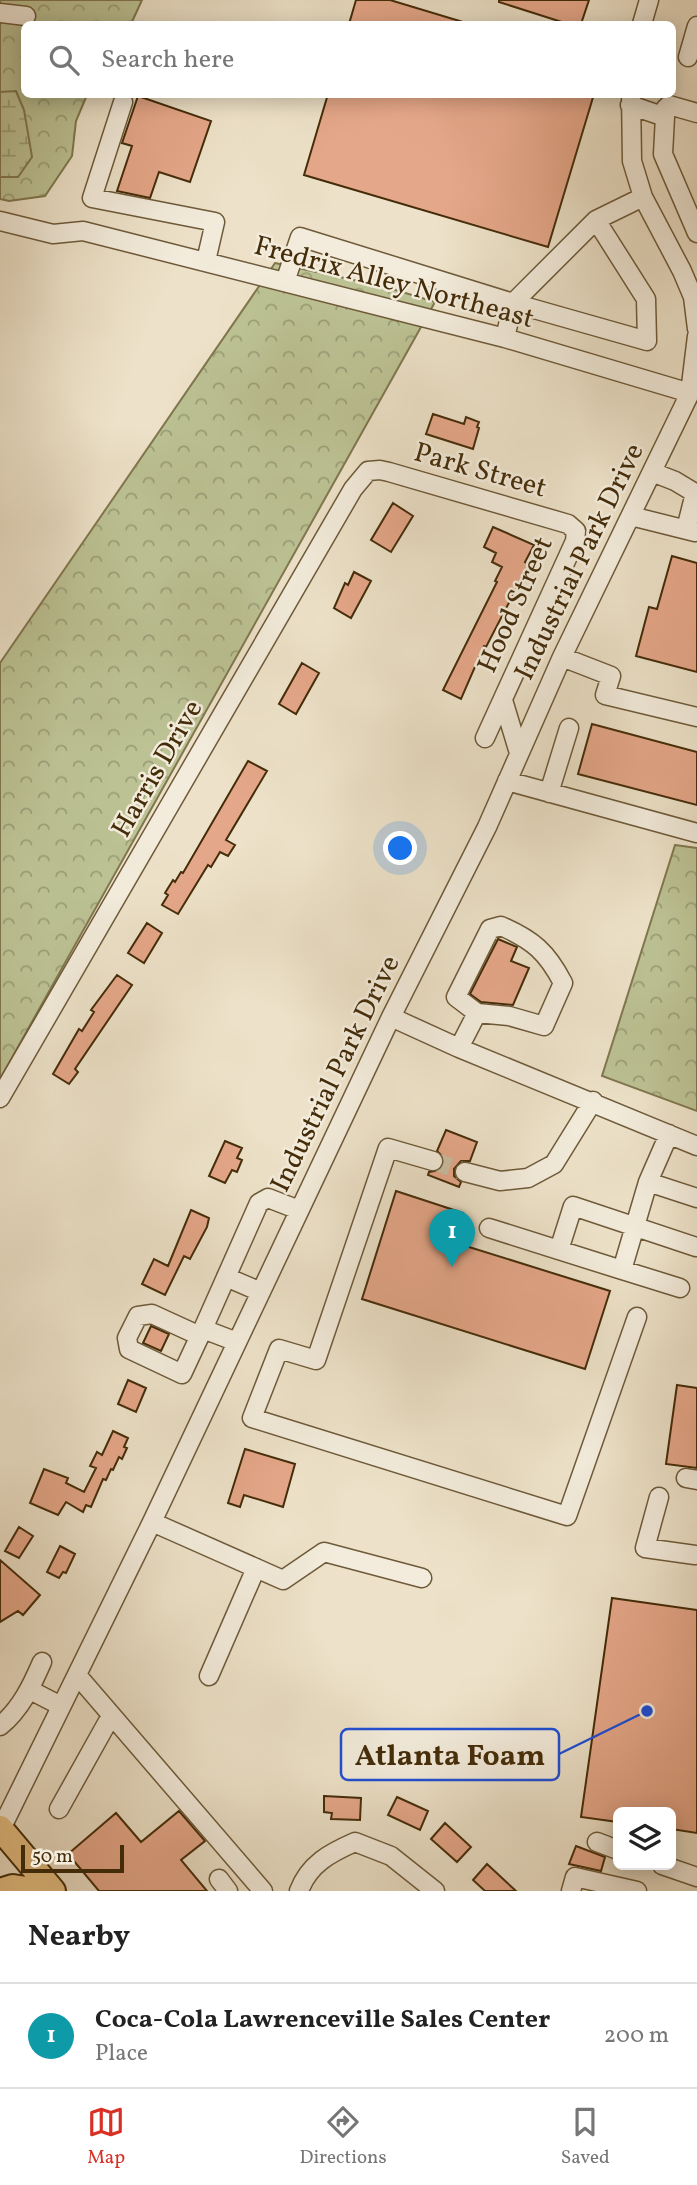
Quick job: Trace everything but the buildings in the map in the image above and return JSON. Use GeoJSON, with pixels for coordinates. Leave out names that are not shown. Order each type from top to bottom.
{"type":"FeatureCollection","features":[{"type":"Feature","properties":{"kind":"highway"},"geometry":{"type":"LineString","coordinates":[[0,1829],[53,1891]]}},
{"type":"Feature","properties":{"kind":"highway"},"geometry":{"type":"LineString","coordinates":[[0,1891],[13,1887],[40,1891]]}},
{"type":"Feature","properties":{"kind":"street"},"geometry":{"type":"LineString","coordinates":[[643,21],[649,0]]}},
{"type":"Feature","properties":{"kind":"street"},"geometry":{"type":"LineString","coordinates":[[0,13],[26,16]]}},
{"type":"Feature","properties":{"kind":"street"},"geometry":{"type":"LineString","coordinates":[[686,57],[697,26]]}},
{"type":"Feature","properties":{"kind":"street"},"geometry":{"type":"LineString","coordinates":[[665,117],[630,100],[632,161],[643,197],[695,296],[697,329]]}},
{"type":"Feature","properties":{"kind":"street"},"geometry":{"type":"LineString","coordinates":[[122,102],[92,198],[215,222],[206,261]]}},
{"type":"Feature","properties":{"kind":"street"},"geometry":{"type":"LineString","coordinates":[[696,222],[663,154],[665,109],[669,105],[697,113]]}},
{"type":"Feature","properties":{"kind":"street"},"geometry":{"type":"LineString","coordinates":[[505,338],[513,303],[596,220],[643,197]]}},
{"type":"Feature","properties":{"kind":"street"},"geometry":{"type":"LineString","coordinates":[[285,282],[300,237],[647,341],[646,299],[596,220]]}},
{"type":"Feature","properties":{"kind":"street","name":"Fredrix Alley Northeast"},"geometry":{"type":"LineString","coordinates":[[0,221],[53,234],[83,230],[505,338],[690,393]]}},
{"type":"Feature","properties":{"kind":"street","name":"Industrial Park Drive"},"geometry":{"type":"LineString","coordinates":[[0,1829],[152,1522],[391,1017],[486,827],[562,657],[690,393],[697,336]]}},
{"type":"Feature","properties":{"kind":"street","name":"Park Street"},"geometry":{"type":"LineString","coordinates":[[368,471],[389,472],[568,524],[576,531]]}},
{"type":"Feature","properties":{"kind":"street","name":"Harris Drive"},"geometry":{"type":"LineString","coordinates":[[0,1098],[241,679],[353,489],[368,471]]}},
{"type":"Feature","properties":{"kind":"street"},"geometry":{"type":"LineString","coordinates":[[631,516],[691,531],[695,493],[652,472]]}},
{"type":"Feature","properties":{"kind":"street","name":"Hood Street"},"geometry":{"type":"LineString","coordinates":[[485,738],[575,541],[576,531]]}},
{"type":"Feature","properties":{"kind":"street"},"geometry":{"type":"LineString","coordinates":[[562,657],[611,676],[605,695],[697,717]]}},
{"type":"Feature","properties":{"kind":"street","name":"Hood Street"},"geometry":{"type":"LineString","coordinates":[[503,700],[519,753]]}},
{"type":"Feature","properties":{"kind":"street"},"geometry":{"type":"LineString","coordinates":[[549,793],[569,728]]}},
{"type":"Feature","properties":{"kind":"street"},"geometry":{"type":"LineString","coordinates":[[507,780],[697,833]]}},
{"type":"Feature","properties":{"kind":"street"},"geometry":{"type":"LineString","coordinates":[[501,926],[523,935],[552,962],[563,983],[544,1026],[509,1016],[477,1013],[456,997],[490,929],[501,926]]}},
{"type":"Feature","properties":{"kind":"street"},"geometry":{"type":"LineString","coordinates":[[459,1048],[477,1013]]}},
{"type":"Feature","properties":{"kind":"street"},"geometry":{"type":"LineString","coordinates":[[391,1017],[459,1048],[697,1146]]}},
{"type":"Feature","properties":{"kind":"street"},"geometry":{"type":"LineString","coordinates":[[465,1172],[500,1181],[528,1178],[554,1164],[593,1101]]}},
{"type":"Feature","properties":{"kind":"street"},"geometry":{"type":"LineString","coordinates":[[622,1270],[648,1182],[669,1134]]}},
{"type":"Feature","properties":{"kind":"street"},"geometry":{"type":"LineString","coordinates":[[433,1161],[388,1148],[316,1360],[279,1349],[252,1418],[567,1516],[637,1317]]}},
{"type":"Feature","properties":{"kind":"street"},"geometry":{"type":"LineString","coordinates":[[648,1182],[697,1198]]}},
{"type":"Feature","properties":{"kind":"street"},"geometry":{"type":"LineString","coordinates":[[237,1342],[202,1332],[259,1203],[268,1198],[299,1210]]}},
{"type":"Feature","properties":{"kind":"street"},"geometry":{"type":"LineString","coordinates":[[559,1250],[573,1206],[696,1247]]}},
{"type":"Feature","properties":{"kind":"street"},"geometry":{"type":"LineString","coordinates":[[489,1228],[680,1289]]}},
{"type":"Feature","properties":{"kind":"street"},"geometry":{"type":"LineString","coordinates":[[226,1277],[261,1292]]}},
{"type":"Feature","properties":{"kind":"street"},"geometry":{"type":"LineString","coordinates":[[659,1497],[645,1548],[696,1552]]}},
{"type":"Feature","properties":{"kind":"street"},"geometry":{"type":"LineString","coordinates":[[152,1522],[283,1580],[324,1552],[422,1578]]}},
{"type":"Feature","properties":{"kind":"street"},"geometry":{"type":"LineString","coordinates":[[209,1676],[257,1568]]}},
{"type":"Feature","properties":{"kind":"street"},"geometry":{"type":"LineString","coordinates":[[0,1726],[8,1720],[30,1690],[42,1662]]}},
{"type":"Feature","properties":{"kind":"street"},"geometry":{"type":"LineString","coordinates":[[76,1675],[263,1891]]}},
{"type":"Feature","properties":{"kind":"street"},"geometry":{"type":"LineString","coordinates":[[30,1690],[61,1706]]}},
{"type":"Feature","properties":{"kind":"street"},"geometry":{"type":"LineString","coordinates":[[60,1809],[112,1717]]}},
{"type":"Feature","properties":{"kind":"street"},"geometry":{"type":"LineString","coordinates":[[299,1891],[303,1878],[328,1854],[355,1842],[391,1856],[435,1891]]}},
{"type":"Feature","properties":{"kind":"street"},"geometry":{"type":"LineString","coordinates":[[597,1842],[613,1848]]}},
{"type":"Feature","properties":{"kind":"street"},"geometry":{"type":"LineString","coordinates":[[676,1870],[697,1877]]}},
{"type":"Feature","properties":{"kind":"street"},"geometry":{"type":"LineString","coordinates":[[571,1891],[575,1877],[638,1891]]}},
{"type":"Feature","properties":{"kind":"green space"},"geometry":{"type":"Polygon","coordinates":[[[0,0],[142,0],[132,21],[21,21],[21,98],[86,98],[76,121],[72,156],[45,196],[9,201],[0,199],[0,0]]]}},
{"type":"Feature","properties":{"kind":"green space"},"geometry":{"type":"Polygon","coordinates":[[[16,91],[24,110],[32,157],[18,177],[0,177],[0,92],[16,91]]]}},
{"type":"Feature","properties":{"kind":"green space"},"geometry":{"type":"Polygon","coordinates":[[[275,263],[386,287],[435,302],[0,1079],[0,663],[275,263]]]}},
{"type":"Feature","properties":{"kind":"green space"},"geometry":{"type":"Polygon","coordinates":[[[675,845],[697,848],[697,1111],[602,1076],[675,845]]]}},
{"type":"Feature","properties":{"kind":"tunnel"},"geometry":{"type":"LineString","coordinates":[[433,1161],[465,1172]]}},
{"type":"Feature","properties":{"kind":"place","name":"Coca-Cola Lawrenceville Sales Center"},"geometry":{"type":"Point","coordinates":[452,1267]}},
{"type":"Feature","properties":{"kind":"place","name":"Atlanta Foam"},"geometry":{"type":"Point","coordinates":[647,1711]}}]}
